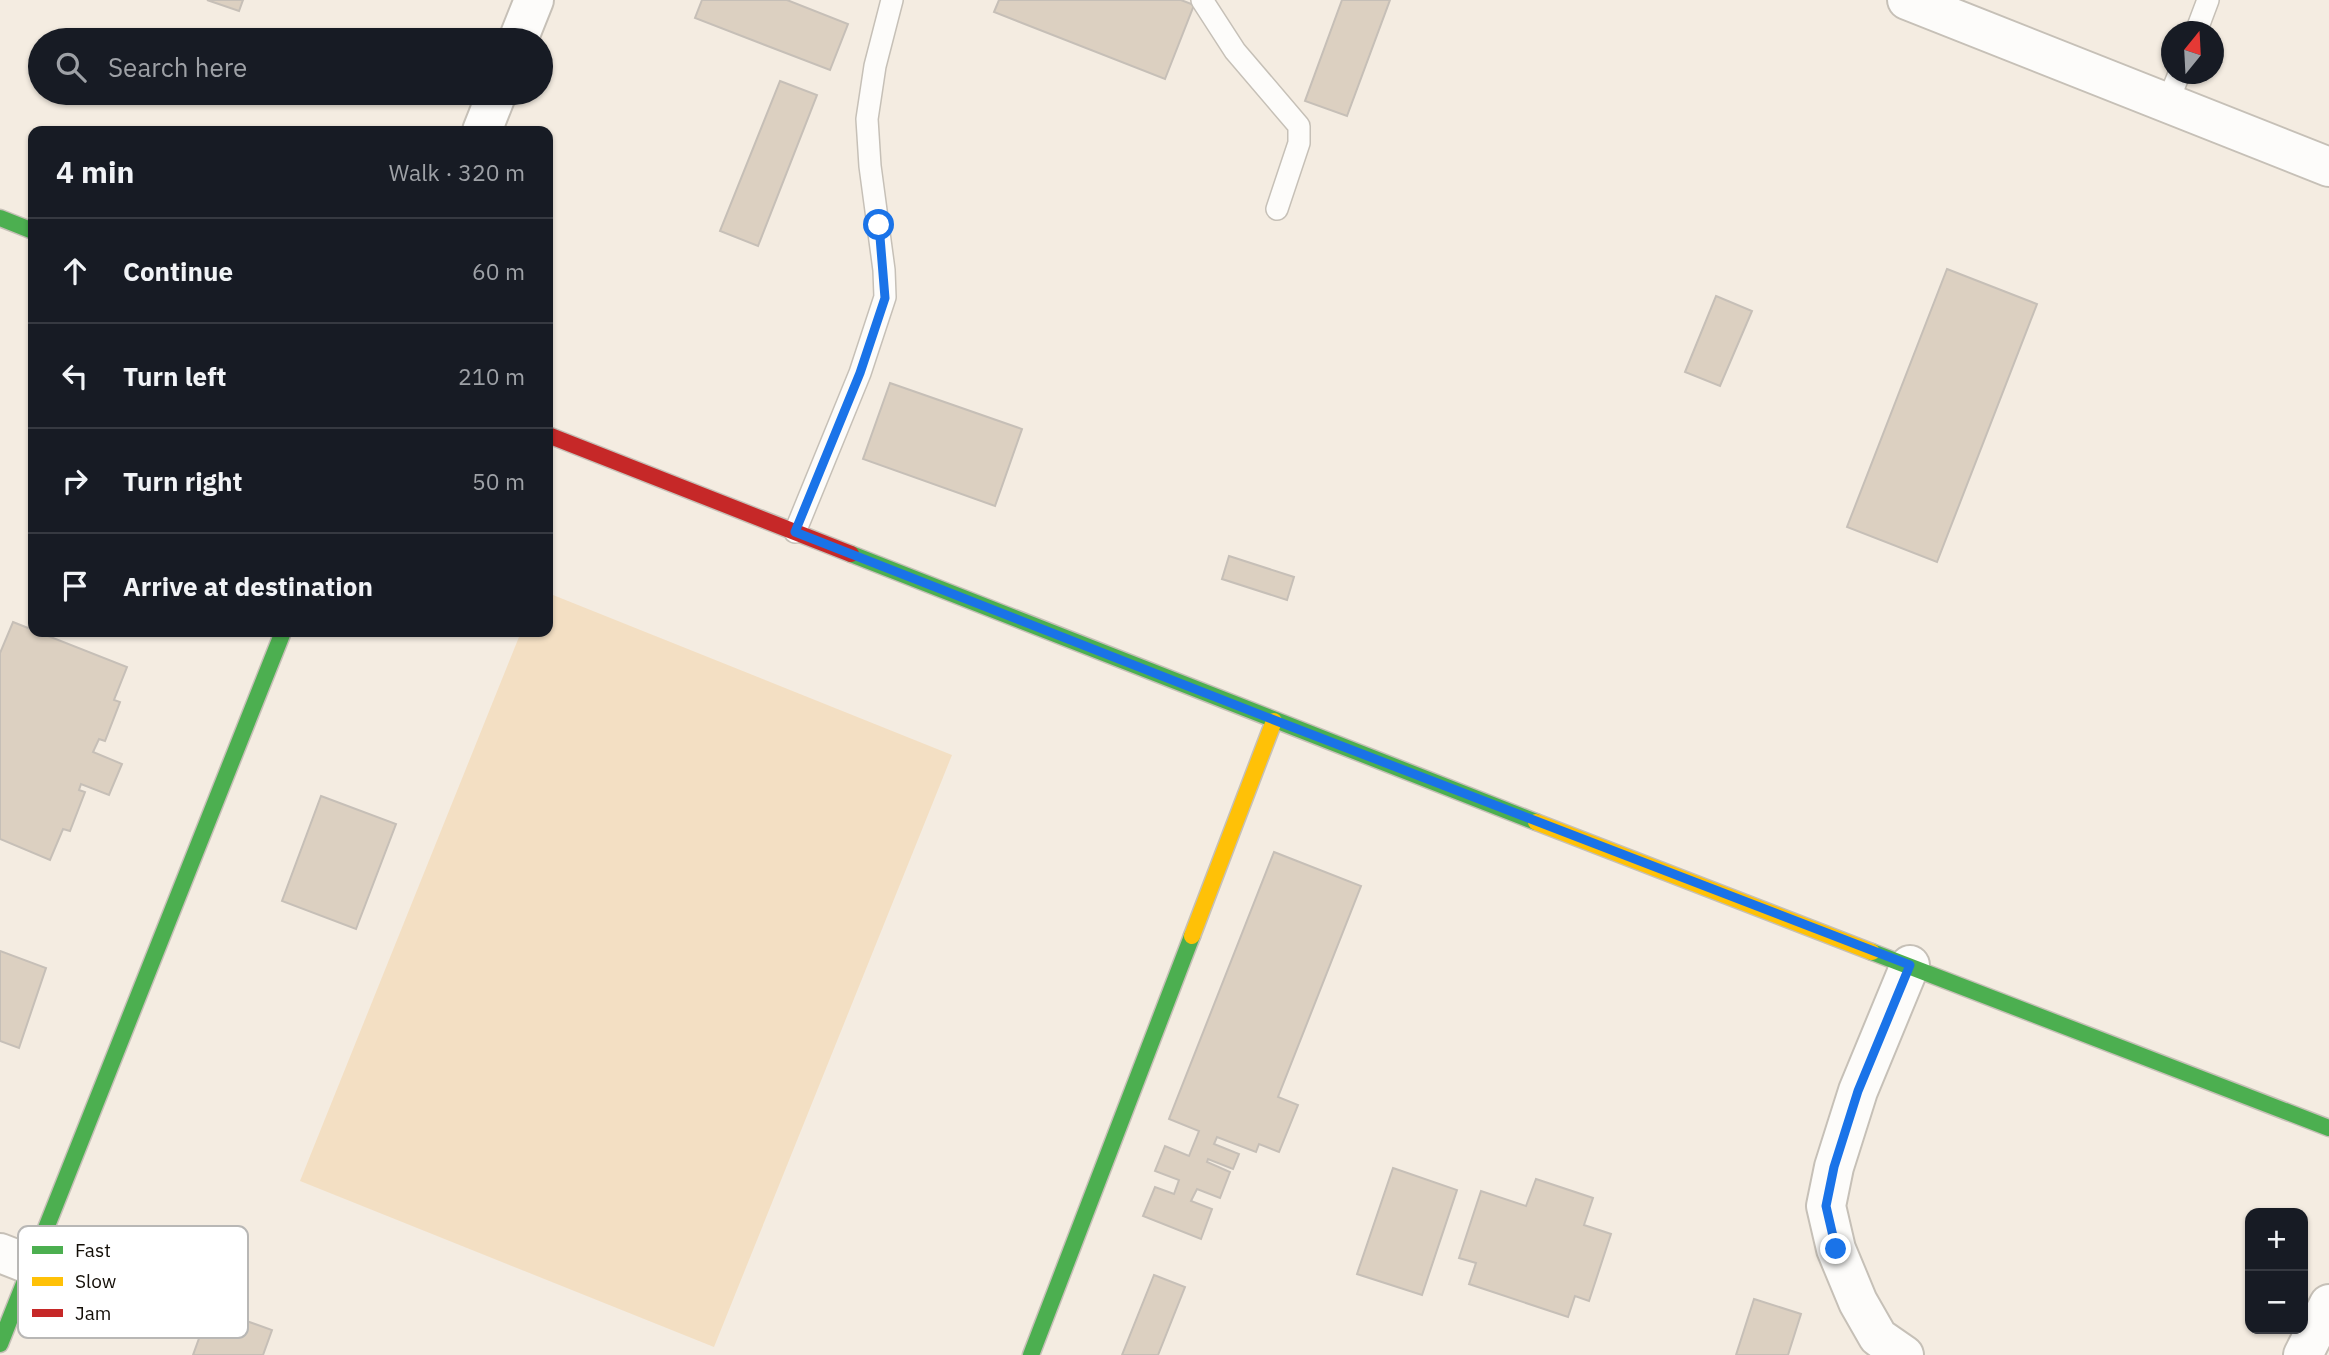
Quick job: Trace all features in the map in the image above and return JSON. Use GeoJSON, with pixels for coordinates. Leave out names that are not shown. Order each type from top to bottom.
{"type":"FeatureCollection","features":[{"type":"Feature","properties":{"kind":"street"},"geometry":{"type":"LineString","coordinates":[[523,28],[534,0]]}},
{"type":"Feature","properties":{"kind":"street"},"geometry":{"type":"LineString","coordinates":[[1907,0],[2173,89],[2329,167]]}},
{"type":"Feature","properties":{"kind":"street"},"geometry":{"type":"LineString","coordinates":[[484,126],[492,105]]}},
{"type":"Feature","properties":{"kind":"street"},"geometry":{"type":"LineString","coordinates":[[0,218],[28,229]]}},
{"type":"Feature","properties":{"kind":"street"},"geometry":{"type":"LineString","coordinates":[[553,437],[1274,720],[2329,1128]]}},
{"type":"Feature","properties":{"kind":"street"},"geometry":{"type":"LineString","coordinates":[[29,1226],[282,637]]}},
{"type":"Feature","properties":{"kind":"street"},"geometry":{"type":"LineString","coordinates":[[1031,1355],[1274,720]]}},
{"type":"Feature","properties":{"kind":"street"},"geometry":{"type":"LineString","coordinates":[[1904,1355],[1878,1338],[1858,1301],[1836,1249],[1826,1206],[1834,1167],[1858,1091],[1910,965]]}},
{"type":"Feature","properties":{"kind":"street"},"geometry":{"type":"LineString","coordinates":[[0,1344],[15,1259]]}},
{"type":"Feature","properties":{"kind":"street"},"geometry":{"type":"LineString","coordinates":[[2303,1355],[2329,1304]]}},
{"type":"Feature","properties":{"kind":"lane"},"geometry":{"type":"LineString","coordinates":[[795,532],[860,373],[885,298],[867,119],[875,66],[892,0]]}},
{"type":"Feature","properties":{"kind":"lane"},"geometry":{"type":"LineString","coordinates":[[1202,0],[1235,51],[1299,126],[1299,143],[1277,209]]}},
{"type":"Feature","properties":{"kind":"lane"},"geometry":{"type":"LineString","coordinates":[[2200,21],[2208,0]]}},
{"type":"Feature","properties":{"kind":"shaded area"},"geometry":{"type":"Polygon","coordinates":[[[553,595],[952,755],[714,1347],[300,1181],[519,637],[553,637],[553,595]]]}},
{"type":"Feature","properties":{"kind":"building"},"geometry":{"type":"Polygon","coordinates":[[[207,0],[243,0],[239,11],[207,0]]]}},
{"type":"Feature","properties":{"kind":"building"},"geometry":{"type":"Polygon","coordinates":[[[702,0],[787,0],[848,24],[830,70],[695,18],[702,0]]]}},
{"type":"Feature","properties":{"kind":"building"},"geometry":{"type":"Polygon","coordinates":[[[999,0],[1181,0],[1194,5],[1165,79],[994,12],[999,0]]]}},
{"type":"Feature","properties":{"kind":"building"},"geometry":{"type":"Polygon","coordinates":[[[1342,0],[1390,0],[1347,116],[1305,101],[1342,0]]]}},
{"type":"Feature","properties":{"kind":"building"},"geometry":{"type":"Polygon","coordinates":[[[780,81],[817,95],[758,246],[720,231],[780,81]]]}},
{"type":"Feature","properties":{"kind":"building"},"geometry":{"type":"Polygon","coordinates":[[[1947,269],[2037,304],[1937,562],[1847,527],[1947,269]]]}},
{"type":"Feature","properties":{"kind":"building"},"geometry":{"type":"Polygon","coordinates":[[[1716,296],[1752,311],[1720,386],[1685,372],[1716,296]]]}},
{"type":"Feature","properties":{"kind":"building"},"geometry":{"type":"Polygon","coordinates":[[[890,383],[1022,429],[995,506],[863,459],[890,383]]]}},
{"type":"Feature","properties":{"kind":"building"},"geometry":{"type":"Polygon","coordinates":[[[1229,556],[1294,577],[1287,600],[1222,579],[1229,556]]]}},
{"type":"Feature","properties":{"kind":"building"},"geometry":{"type":"Polygon","coordinates":[[[13,622],[28,628],[28,637],[51,637],[127,667],[114,700],[120,702],[105,741],[99,739],[93,752],[122,764],[109,795],[81,784],[79,790],[85,792],[70,831],[63,829],[50,860],[0,839],[0,653],[13,622]]]}},
{"type":"Feature","properties":{"kind":"building"},"geometry":{"type":"Polygon","coordinates":[[[321,796],[396,824],[356,929],[282,901],[321,796]]]}},
{"type":"Feature","properties":{"kind":"building"},"geometry":{"type":"Polygon","coordinates":[[[1274,852],[1361,886],[1278,1097],[1298,1105],[1279,1152],[1259,1144],[1256,1152],[1217,1137],[1214,1144],[1239,1154],[1233,1169],[1208,1159],[1207,1162],[1230,1172],[1220,1198],[1197,1189],[1191,1201],[1212,1209],[1201,1239],[1143,1216],[1155,1187],[1174,1194],[1179,1180],[1155,1171],[1165,1146],[1189,1156],[1199,1131],[1169,1119],[1274,852]]]}},
{"type":"Feature","properties":{"kind":"building"},"geometry":{"type":"Polygon","coordinates":[[[0,951],[46,968],[19,1048],[0,1041],[0,951]]]}},
{"type":"Feature","properties":{"kind":"building"},"geometry":{"type":"Polygon","coordinates":[[[1393,1168],[1457,1190],[1422,1295],[1357,1274],[1393,1168]]]}},
{"type":"Feature","properties":{"kind":"building"},"geometry":{"type":"Polygon","coordinates":[[[1536,1179],[1593,1198],[1584,1225],[1611,1234],[1589,1301],[1575,1296],[1568,1317],[1469,1284],[1476,1263],[1459,1258],[1481,1191],[1526,1206],[1536,1179]]]}},
{"type":"Feature","properties":{"kind":"building"},"geometry":{"type":"Polygon","coordinates":[[[1154,1275],[1185,1287],[1158,1355],[1122,1355],[1154,1275]]]}},
{"type":"Feature","properties":{"kind":"building"},"geometry":{"type":"Polygon","coordinates":[[[1754,1299],[1801,1314],[1788,1355],[1736,1355],[1754,1299]]]}},
{"type":"Feature","properties":{"kind":"building"},"geometry":{"type":"Polygon","coordinates":[[[248,1321],[272,1330],[263,1355],[193,1355],[199,1338],[248,1338],[248,1321]]]}},
{"type":"Feature","properties":{"kind":"traffic: fast"},"geometry":{"type":"LineString","coordinates":[[0,218],[28,229]]}},
{"type":"Feature","properties":{"kind":"traffic: fast"},"geometry":{"type":"LineString","coordinates":[[851,554],[1536,822]]}},
{"type":"Feature","properties":{"kind":"traffic: fast"},"geometry":{"type":"LineString","coordinates":[[47,1226],[281,637]]}},
{"type":"Feature","properties":{"kind":"traffic: fast"},"geometry":{"type":"LineString","coordinates":[[1031,1355],[1192,936]]}},
{"type":"Feature","properties":{"kind":"traffic: fast"},"geometry":{"type":"LineString","coordinates":[[1872,952],[2329,1128]]}},
{"type":"Feature","properties":{"kind":"traffic: fast"},"geometry":{"type":"LineString","coordinates":[[0,1344],[18,1299]]}},
{"type":"Feature","properties":{"kind":"traffic: slow"},"geometry":{"type":"LineString","coordinates":[[1192,936],[1274,721]]}},
{"type":"Feature","properties":{"kind":"traffic: slow"},"geometry":{"type":"LineString","coordinates":[[1536,822],[1872,952]]}},
{"type":"Feature","properties":{"kind":"traffic: jam"},"geometry":{"type":"LineString","coordinates":[[553,437],[851,554]]}},
{"type":"Feature","properties":{"kind":"route"},"geometry":{"type":"LineString","coordinates":[[879,225],[885,298],[860,373],[795,532],[1910,965],[1858,1091],[1834,1167],[1826,1206],[1836,1249]]}}]}
